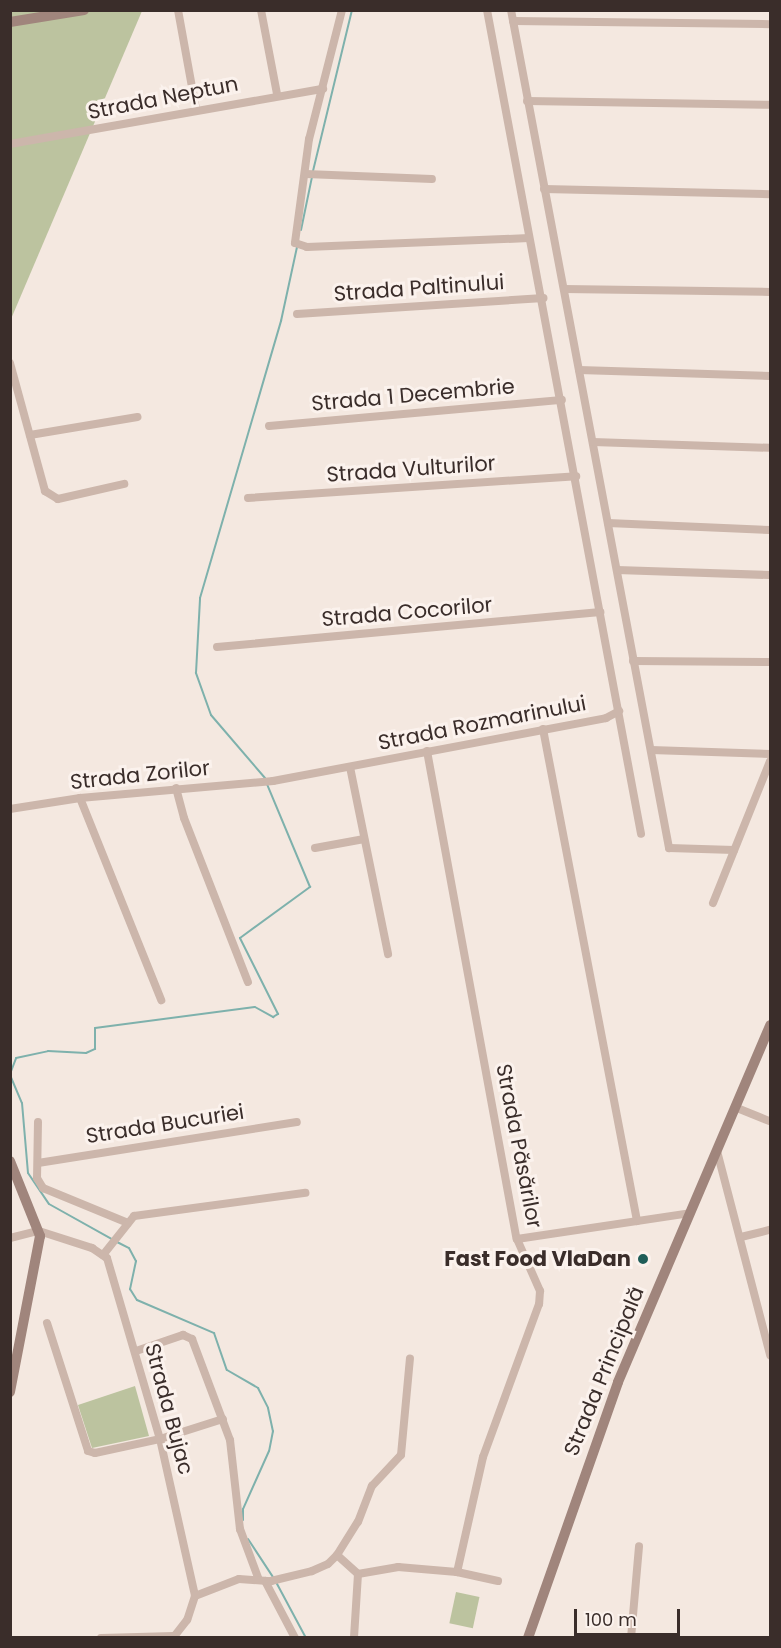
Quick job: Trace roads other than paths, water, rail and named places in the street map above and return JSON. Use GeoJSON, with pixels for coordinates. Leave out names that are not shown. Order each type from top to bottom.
{"type":"FeatureCollection","features":[{"type":"Feature","properties":{"kind":"main road"},"geometry":{"type":"LineString","coordinates":[[10,22],[84,10]]}},
{"type":"Feature","properties":{"kind":"main road","name":"Strada Principală"},"geometry":{"type":"LineString","coordinates":[[528,1638],[618,1382],[771,1025]]}},
{"type":"Feature","properties":{"kind":"main road"},"geometry":{"type":"LineString","coordinates":[[10,1161],[39,1231],[10,1392]]}},
{"type":"Feature","properties":{"kind":"street"},"geometry":{"type":"LineString","coordinates":[[178,10],[196,109]]}},
{"type":"Feature","properties":{"kind":"street"},"geometry":{"type":"LineString","coordinates":[[261,10],[277,94]]}},
{"type":"Feature","properties":{"kind":"street"},"geometry":{"type":"LineString","coordinates":[[342,10],[309,139],[300,246],[529,238]]}},
{"type":"Feature","properties":{"kind":"street"},"geometry":{"type":"LineString","coordinates":[[487,10],[529,238],[543,298],[641,834]]}},
{"type":"Feature","properties":{"kind":"street"},"geometry":{"type":"LineString","coordinates":[[511,10],[669,848],[734,850]]}},
{"type":"Feature","properties":{"kind":"street"},"geometry":{"type":"LineString","coordinates":[[513,21],[771,24]]}},
{"type":"Feature","properties":{"kind":"street","name":"Strada Neptun"},"geometry":{"type":"LineString","coordinates":[[10,144],[277,94],[323,89]]}},
{"type":"Feature","properties":{"kind":"street"},"geometry":{"type":"LineString","coordinates":[[527,100],[771,105]]}},
{"type":"Feature","properties":{"kind":"street"},"geometry":{"type":"LineString","coordinates":[[306,174],[316,177],[432,179]]}},
{"type":"Feature","properties":{"kind":"street"},"geometry":{"type":"LineString","coordinates":[[544,189],[771,194]]}},
{"type":"Feature","properties":{"kind":"street"},"geometry":{"type":"LineString","coordinates":[[564,289],[771,292]]}},
{"type":"Feature","properties":{"kind":"street","name":"Strada Paltinului"},"geometry":{"type":"LineString","coordinates":[[297,314],[543,298]]}},
{"type":"Feature","properties":{"kind":"street"},"geometry":{"type":"LineString","coordinates":[[10,363],[45,491],[54,498],[124,484]]}},
{"type":"Feature","properties":{"kind":"street"},"geometry":{"type":"LineString","coordinates":[[579,370],[771,376]]}},
{"type":"Feature","properties":{"kind":"street","name":"Strada 1 Decembrie"},"geometry":{"type":"LineString","coordinates":[[269,426],[562,400]]}},
{"type":"Feature","properties":{"kind":"street"},"geometry":{"type":"LineString","coordinates":[[30,435],[137,417]]}},
{"type":"Feature","properties":{"kind":"street"},"geometry":{"type":"LineString","coordinates":[[593,442],[771,448]]}},
{"type":"Feature","properties":{"kind":"street","name":"Strada Vulturilor"},"geometry":{"type":"LineString","coordinates":[[248,498],[576,476]]}},
{"type":"Feature","properties":{"kind":"street"},"geometry":{"type":"LineString","coordinates":[[608,523],[771,530]]}},
{"type":"Feature","properties":{"kind":"street"},"geometry":{"type":"LineString","coordinates":[[616,570],[771,575]]}},
{"type":"Feature","properties":{"kind":"street","name":"Strada Cocorilor"},"geometry":{"type":"LineString","coordinates":[[217,647],[600,612]]}},
{"type":"Feature","properties":{"kind":"street"},"geometry":{"type":"LineString","coordinates":[[633,661],[771,662]]}},
{"type":"Feature","properties":{"kind":"street","name":"Strada Rozmarinului"},"geometry":{"type":"LineString","coordinates":[[273,781],[606,718],[619,711]]}},
{"type":"Feature","properties":{"kind":"street"},"geometry":{"type":"LineString","coordinates":[[543,729],[637,1221]]}},
{"type":"Feature","properties":{"kind":"street"},"geometry":{"type":"LineString","coordinates":[[651,750],[771,754]]}},
{"type":"Feature","properties":{"kind":"street","name":"Strada Păsărilor"},"geometry":{"type":"LineString","coordinates":[[427,751],[517,1239],[535,1276],[539,1304],[483,1456],[457,1572]]}},
{"type":"Feature","properties":{"kind":"street"},"geometry":{"type":"LineString","coordinates":[[713,903],[771,761]]}},
{"type":"Feature","properties":{"kind":"street"},"geometry":{"type":"LineString","coordinates":[[350,767],[388,954]]}},
{"type":"Feature","properties":{"kind":"street","name":"Strada Zorilor"},"geometry":{"type":"LineString","coordinates":[[10,809],[80,798],[273,781]]}},
{"type":"Feature","properties":{"kind":"street"},"geometry":{"type":"LineString","coordinates":[[176,788],[183,818],[249,982]]}},
{"type":"Feature","properties":{"kind":"street"},"geometry":{"type":"LineString","coordinates":[[80,798],[161,1000]]}},
{"type":"Feature","properties":{"kind":"street"},"geometry":{"type":"LineString","coordinates":[[315,848],[364,839]]}},
{"type":"Feature","properties":{"kind":"street"},"geometry":{"type":"LineString","coordinates":[[736,1108],[771,1121]]}},
{"type":"Feature","properties":{"kind":"street"},"geometry":{"type":"LineString","coordinates":[[38,1122],[37,1178],[42,1188],[128,1223]]}},
{"type":"Feature","properties":{"kind":"street","name":"Strada Bucuriei"},"geometry":{"type":"LineString","coordinates":[[38,1163],[297,1122]]}},
{"type":"Feature","properties":{"kind":"street"},"geometry":{"type":"LineString","coordinates":[[717,1151],[766,1321],[771,1355]]}},
{"type":"Feature","properties":{"kind":"street"},"geometry":{"type":"LineString","coordinates":[[10,1238],[39,1231],[103,1255],[134,1216],[305,1193]]}},
{"type":"Feature","properties":{"kind":"street"},"geometry":{"type":"LineString","coordinates":[[517,1239],[690,1213]]}},
{"type":"Feature","properties":{"kind":"street"},"geometry":{"type":"LineString","coordinates":[[741,1237],[771,1230]]}},
{"type":"Feature","properties":{"kind":"street","name":"Strada Bujac"},"geometry":{"type":"LineString","coordinates":[[103,1255],[136,1351],[160,1439],[195,1596]]}},
{"type":"Feature","properties":{"kind":"street"},"geometry":{"type":"LineString","coordinates":[[47,1323],[88,1451],[95,1453],[160,1439],[223,1419]]}},
{"type":"Feature","properties":{"kind":"street"},"geometry":{"type":"LineString","coordinates":[[136,1351],[188,1336],[230,1440],[240,1529],[295,1638]]}},
{"type":"Feature","properties":{"kind":"street"},"geometry":{"type":"LineString","coordinates":[[102,1638],[174,1637],[187,1620],[195,1596],[239,1579],[282,1578],[328,1564],[337,1555],[358,1522],[372,1486],[401,1455],[410,1358]]}},
{"type":"Feature","properties":{"kind":"street"},"geometry":{"type":"LineString","coordinates":[[631,1638],[639,1546]]}},
{"type":"Feature","properties":{"kind":"street"},"geometry":{"type":"LineString","coordinates":[[337,1555],[358,1574]]}},
{"type":"Feature","properties":{"kind":"street"},"geometry":{"type":"LineString","coordinates":[[358,1574],[398,1567],[457,1572],[498,1581]]}},
{"type":"Feature","properties":{"kind":"street"},"geometry":{"type":"LineString","coordinates":[[354,1638],[358,1574]]}},
{"type":"Feature","properties":{"kind":"waterway"},"geometry":{"type":"LineString","coordinates":[[313,171],[352,10]]}},
{"type":"Feature","properties":{"kind":"waterway"},"geometry":{"type":"LineString","coordinates":[[301,230],[312,177]]}},
{"type":"Feature","properties":{"kind":"waterway"},"geometry":{"type":"LineString","coordinates":[[265,778],[211,715],[196,673],[200,598],[281,321],[297,247]]}},
{"type":"Feature","properties":{"kind":"waterway"},"geometry":{"type":"LineString","coordinates":[[10,1074],[16,1058],[48,1051],[86,1053],[95,1049],[95,1028],[255,1007],[273,1017],[278,1014],[240,938],[310,887],[267,784]]}},
{"type":"Feature","properties":{"kind":"waterway"},"geometry":{"type":"LineString","coordinates":[[10,1075],[22,1103],[28,1173],[49,1204],[112,1239]]}},
{"type":"Feature","properties":{"kind":"waterway"},"geometry":{"type":"LineString","coordinates":[[117,1242],[129,1248],[136,1261],[130,1289],[137,1300],[214,1333],[227,1370],[258,1388],[268,1408],[273,1431],[269,1451],[243,1509],[243,1520]]}},
{"type":"Feature","properties":{"kind":"waterway"},"geometry":{"type":"LineString","coordinates":[[248,1539],[273,1577]]}},
{"type":"Feature","properties":{"kind":"waterway"},"geometry":{"type":"LineString","coordinates":[[276,1582],[306,1638]]}},
{"type":"Feature","properties":{"kind":"place","name":"Fast Food VlaDan"},"geometry":{"type":"Point","coordinates":[643,1259]}}]}
